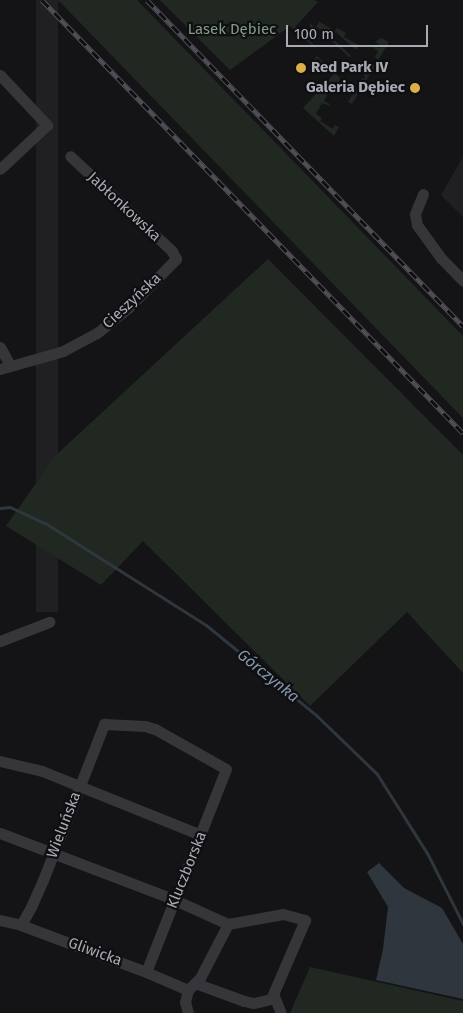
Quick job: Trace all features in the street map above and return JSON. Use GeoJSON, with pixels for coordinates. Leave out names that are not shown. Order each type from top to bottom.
{"type":"FeatureCollection","features":[{"type":"Feature","properties":{"kind":"street"},"geometry":{"type":"LineString","coordinates":[[0,75],[47,125],[0,169]]}},
{"type":"Feature","properties":{"kind":"street","name":"Jabłonkowska"},"geometry":{"type":"LineString","coordinates":[[70,156],[172,251],[176,259]]}},
{"type":"Feature","properties":{"kind":"street"},"geometry":{"type":"LineString","coordinates":[[423,194],[415,214],[417,225],[441,258],[463,282]]}},
{"type":"Feature","properties":{"kind":"street","name":"Cieszyńska"},"geometry":{"type":"LineString","coordinates":[[5,367],[63,351],[97,333],[128,308],[176,259]]}},
{"type":"Feature","properties":{"kind":"street"},"geometry":{"type":"LineString","coordinates":[[0,347],[5,367]]}},
{"type":"Feature","properties":{"kind":"street"},"geometry":{"type":"LineString","coordinates":[[0,641],[49,622]]}},
{"type":"Feature","properties":{"kind":"street","name":"Kluczborska"},"geometry":{"type":"LineString","coordinates":[[104,724],[145,726],[155,729],[226,769],[146,972]]}},
{"type":"Feature","properties":{"kind":"street","name":"Wieluńska"},"geometry":{"type":"LineString","coordinates":[[21,925],[32,907],[104,724]]}},
{"type":"Feature","properties":{"kind":"street"},"geometry":{"type":"LineString","coordinates":[[0,762],[32,767],[79,784],[201,835]]}},
{"type":"Feature","properties":{"kind":"street"},"geometry":{"type":"LineString","coordinates":[[0,833],[175,900],[228,924],[283,914],[304,920],[274,996],[281,1013]]}},
{"type":"Feature","properties":{"kind":"street","name":"Gliwicka"},"geometry":{"type":"LineString","coordinates":[[0,920],[21,925],[146,972],[244,1001],[263,1002],[274,996]]}},
{"type":"Feature","properties":{"kind":"street"},"geometry":{"type":"LineString","coordinates":[[188,1013],[185,1002],[191,986],[200,978],[228,924]]}},
{"type":"Feature","properties":{"kind":"shaded area"},"geometry":{"type":"Polygon","coordinates":[[[36,0],[58,0],[58,612],[36,612],[36,0]]]}},
{"type":"Feature","properties":{"kind":"shaded area"},"geometry":{"type":"Polygon","coordinates":[[[463,157],[463,217],[441,195],[463,157]]]}},
{"type":"Feature","properties":{"kind":"shaded area"},"geometry":{"type":"Polygon","coordinates":[[[379,863],[404,888],[442,908],[463,944],[463,999],[376,980],[383,949],[388,907],[367,872],[379,863]]]}},
{"type":"Feature","properties":{"kind":"green space"},"geometry":{"type":"Polygon","coordinates":[[[58,0],[137,0],[463,336],[463,418],[58,0]]]}},
{"type":"Feature","properties":{"kind":"green space","name":"Lasek Dębiec"},"geometry":{"type":"Polygon","coordinates":[[[160,0],[314,0],[318,2],[295,27],[316,47],[290,26],[230,70],[160,0]]]}},
{"type":"Feature","properties":{"kind":"green space"},"geometry":{"type":"Polygon","coordinates":[[[318,21],[335,31],[337,28],[346,33],[344,37],[359,45],[356,50],[336,32],[331,37],[351,56],[349,57],[317,27],[312,32],[310,30],[310,23],[315,28],[319,23],[318,21]]]}},
{"type":"Feature","properties":{"kind":"green space"},"geometry":{"type":"Polygon","coordinates":[[[381,38],[389,42],[352,104],[348,102],[355,91],[349,87],[356,89],[362,78],[365,79],[364,75],[377,59],[375,57],[378,51],[372,47],[373,45],[380,48],[381,45],[375,42],[381,38]]]}},
{"type":"Feature","properties":{"kind":"green space"},"geometry":{"type":"Polygon","coordinates":[[[317,56],[340,78],[334,91],[330,89],[324,101],[330,104],[329,106],[322,103],[316,114],[322,118],[320,121],[333,129],[335,125],[339,127],[334,136],[303,108],[334,74],[317,58],[311,62],[317,56]]]}},
{"type":"Feature","properties":{"kind":"green space"},"geometry":{"type":"Polygon","coordinates":[[[268,259],[463,455],[463,673],[407,612],[310,706],[143,541],[101,585],[6,526],[55,456],[268,259]]]}},
{"type":"Feature","properties":{"kind":"green space"},"geometry":{"type":"Polygon","coordinates":[[[310,967],[463,1001],[463,1013],[290,1013],[310,967]]]}},
{"type":"Feature","properties":{"kind":"waterway","name":"Górczynka"},"geometry":{"type":"LineString","coordinates":[[0,508],[10,507],[45,523],[206,625],[316,715],[377,774],[427,853],[463,924]]}},
{"type":"Feature","properties":{"kind":"railway"},"geometry":{"type":"LineString","coordinates":[[42,0],[463,433]]}},
{"type":"Feature","properties":{"kind":"railway"},"geometry":{"type":"LineString","coordinates":[[147,0],[463,326]]}},
{"type":"Feature","properties":{"kind":"place","name":"Red Park IV"},"geometry":{"type":"Point","coordinates":[301,68]}},
{"type":"Feature","properties":{"kind":"place","name":"Galeria Dębiec"},"geometry":{"type":"Point","coordinates":[415,88]}}]}
